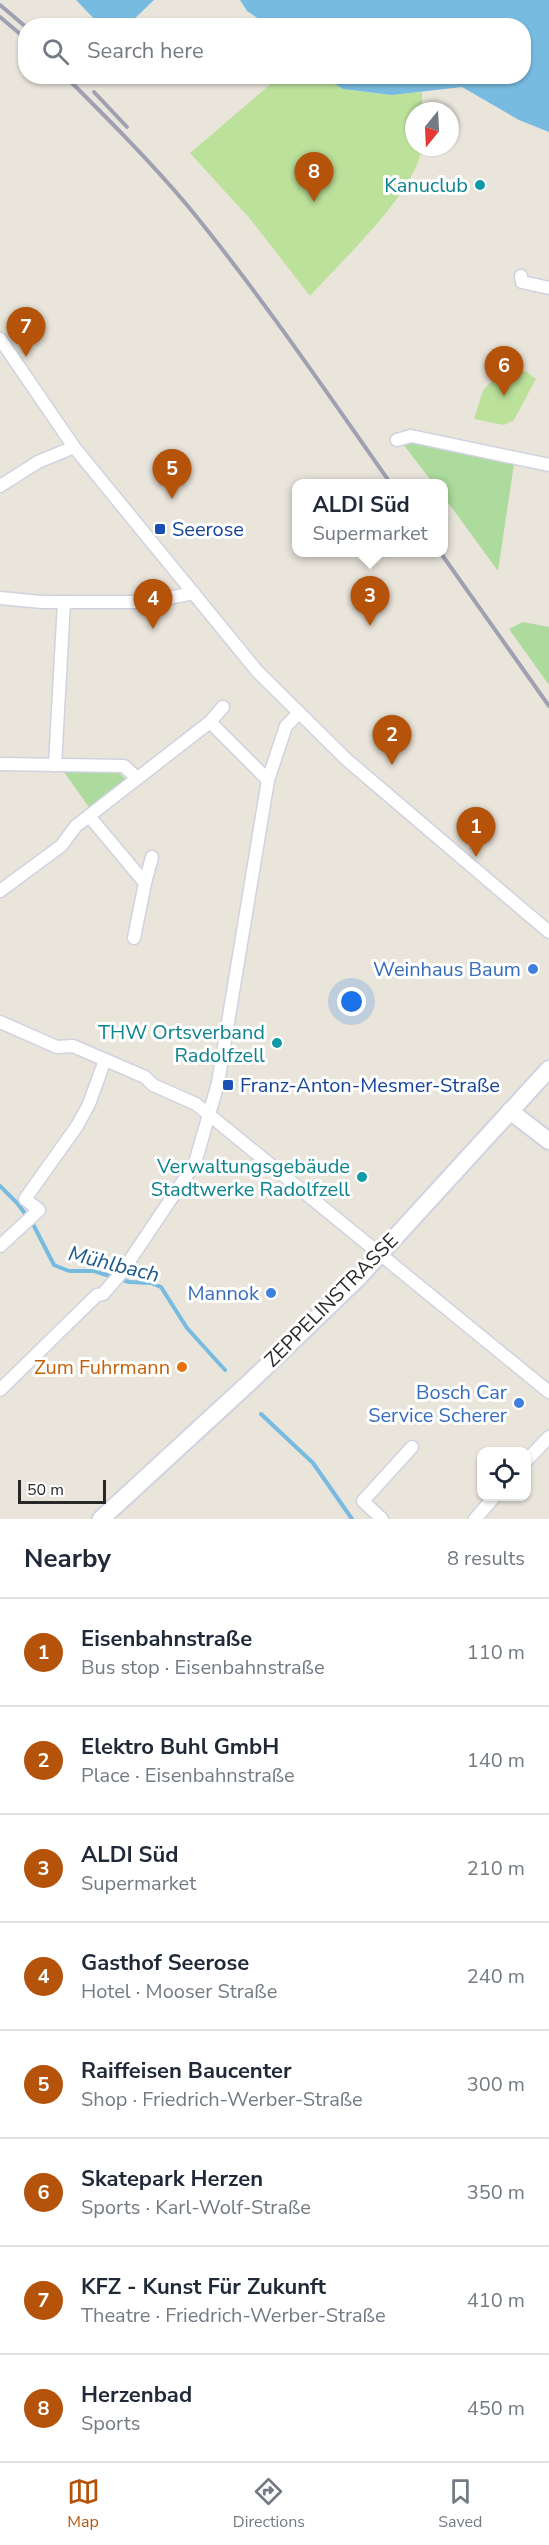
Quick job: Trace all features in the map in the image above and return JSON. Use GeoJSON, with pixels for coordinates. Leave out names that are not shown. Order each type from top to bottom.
{"type":"FeatureCollection","features":[{"type":"Feature","properties":{"kind":"main road","name":"ZEPPELINSTRASSE"},"geometry":{"type":"LineString","coordinates":[[101,1519],[251,1381],[381,1253],[549,1069]]}},
{"type":"Feature","properties":{"kind":"main road"},"geometry":{"type":"LineString","coordinates":[[510,1111],[549,1141]]}},
{"type":"Feature","properties":{"kind":"street"},"geometry":{"type":"LineString","coordinates":[[521,276],[522,282],[549,288]]}},
{"type":"Feature","properties":{"kind":"street"},"geometry":{"type":"LineString","coordinates":[[0,339],[74,447],[256,671],[346,760],[549,932]]}},
{"type":"Feature","properties":{"kind":"street"},"geometry":{"type":"LineString","coordinates":[[397,440],[411,436],[549,465]]}},
{"type":"Feature","properties":{"kind":"street"},"geometry":{"type":"LineString","coordinates":[[0,486],[38,462],[74,447]]}},
{"type":"Feature","properties":{"kind":"street"},"geometry":{"type":"LineString","coordinates":[[0,598],[64,602],[147,602],[194,592]]}},
{"type":"Feature","properties":{"kind":"street"},"geometry":{"type":"LineString","coordinates":[[55,765],[64,602]]}},
{"type":"Feature","properties":{"kind":"street"},"geometry":{"type":"LineString","coordinates":[[0,891],[61,846],[76,826],[135,777],[210,722],[223,707]]}},
{"type":"Feature","properties":{"kind":"street"},"geometry":{"type":"LineString","coordinates":[[0,1390],[97,1295],[103,1294],[122,1272],[195,1163],[210,1117],[268,780],[286,726],[298,713]]}},
{"type":"Feature","properties":{"kind":"street"},"geometry":{"type":"LineString","coordinates":[[210,722],[268,780]]}},
{"type":"Feature","properties":{"kind":"street"},"geometry":{"type":"LineString","coordinates":[[0,764],[124,766],[135,777]]}},
{"type":"Feature","properties":{"kind":"street"},"geometry":{"type":"LineString","coordinates":[[89,816],[145,882]]}},
{"type":"Feature","properties":{"kind":"street"},"geometry":{"type":"LineString","coordinates":[[134,938],[152,857]]}},
{"type":"Feature","properties":{"kind":"street"},"geometry":{"type":"LineString","coordinates":[[0,1022],[57,1047],[73,1046],[145,1077],[153,1085],[196,1104],[549,1392]]}},
{"type":"Feature","properties":{"kind":"street"},"geometry":{"type":"LineString","coordinates":[[0,1246],[39,1210],[25,1199],[77,1126],[89,1104],[105,1060]]}},
{"type":"Feature","properties":{"kind":"street"},"geometry":{"type":"LineString","coordinates":[[531,1456],[549,1437]]}},
{"type":"Feature","properties":{"kind":"street"},"geometry":{"type":"LineString","coordinates":[[382,1519],[363,1501],[412,1447]]}},
{"type":"Feature","properties":{"kind":"street"},"geometry":{"type":"LineString","coordinates":[[475,1519],[491,1501]]}},
{"type":"Feature","properties":{"kind":"green space"},"geometry":{"type":"Polygon","coordinates":[[[271,84],[335,84],[343,89],[392,95],[422,92],[422,102],[405,102],[405,156],[420,156],[417,165],[406,185],[376,225],[310,296],[251,220],[190,153],[271,84]]]}},
{"type":"Feature","properties":{"kind":"green space"},"geometry":{"type":"Polygon","coordinates":[[[508,366],[527,372],[536,379],[514,420],[504,425],[474,419],[483,390],[508,366]]]}},
{"type":"Feature","properties":{"kind":"green space"},"geometry":{"type":"Polygon","coordinates":[[[410,440],[514,464],[498,571],[448,502],[448,479],[430,479],[403,444],[410,440]]]}},
{"type":"Feature","properties":{"kind":"green space"},"geometry":{"type":"Polygon","coordinates":[[[523,622],[549,627],[549,685],[509,629],[523,622]]]}},
{"type":"Feature","properties":{"kind":"green space"},"geometry":{"type":"Polygon","coordinates":[[[68,770],[119,773],[126,779],[125,783],[91,810],[64,772],[68,770]]]}},
{"type":"Feature","properties":{"kind":"water"},"geometry":{"type":"Polygon","coordinates":[[[76,0],[154,0],[135,18],[93,18],[76,0]]]}},
{"type":"Feature","properties":{"kind":"water"},"geometry":{"type":"Polygon","coordinates":[[[240,0],[549,0],[549,132],[519,120],[462,87],[392,95],[343,89],[335,84],[531,84],[531,18],[258,18],[247,11],[240,0]]]}},
{"type":"Feature","properties":{"kind":"waterway","name":"Mühlbach"},"geometry":{"type":"LineString","coordinates":[[0,1186],[18,1204],[34,1226],[54,1265],[69,1271],[94,1271],[129,1282],[151,1283],[161,1287],[187,1328],[225,1370]]}},
{"type":"Feature","properties":{"kind":"waterway","name":"Mühlbach"},"geometry":{"type":"LineString","coordinates":[[261,1414],[313,1463],[352,1519]]}},
{"type":"Feature","properties":{"kind":"railway"},"geometry":{"type":"LineString","coordinates":[[0,5],[18,20]]}},
{"type":"Feature","properties":{"kind":"railway"},"geometry":{"type":"LineString","coordinates":[[0,17],[18,32]]}},
{"type":"Feature","properties":{"kind":"railway"},"geometry":{"type":"LineString","coordinates":[[73,84],[187,205],[292,343],[387,479]]}},
{"type":"Feature","properties":{"kind":"railway"},"geometry":{"type":"LineString","coordinates":[[94,92],[127,127]]}},
{"type":"Feature","properties":{"kind":"railway"},"geometry":{"type":"LineString","coordinates":[[444,557],[549,706]]}},
{"type":"Feature","properties":{"kind":"place","name":"Kanuclub"},"geometry":{"type":"Point","coordinates":[480,185]}},
{"type":"Feature","properties":{"kind":"place","name":"Herzenbad"},"geometry":{"type":"Point","coordinates":[314,202]}},
{"type":"Feature","properties":{"kind":"place","name":"KFZ - Kunst Für Zukunft"},"geometry":{"type":"Point","coordinates":[26,357]}},
{"type":"Feature","properties":{"kind":"place","name":"Skatepark Herzen"},"geometry":{"type":"Point","coordinates":[504,396]}},
{"type":"Feature","properties":{"kind":"place","name":"Raiffeisen Baucenter"},"geometry":{"type":"Point","coordinates":[172,499]}},
{"type":"Feature","properties":{"kind":"place","name":"Seerose"},"geometry":{"type":"Point","coordinates":[160,529]}},
{"type":"Feature","properties":{"kind":"place","name":"ALDI Süd"},"geometry":{"type":"Point","coordinates":[370,626]}},
{"type":"Feature","properties":{"kind":"place","name":"Gasthof Seerose"},"geometry":{"type":"Point","coordinates":[153,629]}},
{"type":"Feature","properties":{"kind":"place","name":"Elektro Buhl GmbH"},"geometry":{"type":"Point","coordinates":[392,765]}},
{"type":"Feature","properties":{"kind":"place","name":"Eisenbahnstraße"},"geometry":{"type":"Point","coordinates":[476,857]}},
{"type":"Feature","properties":{"kind":"place","name":"Weinhaus Baum"},"geometry":{"type":"Point","coordinates":[533,969]}},
{"type":"Feature","properties":{"kind":"place","name":"THW Ortsverband Radolfzell"},"geometry":{"type":"Point","coordinates":[277,1043]}},
{"type":"Feature","properties":{"kind":"place","name":"Franz-Anton-Mesmer-Straße"},"geometry":{"type":"Point","coordinates":[228,1085]}},
{"type":"Feature","properties":{"kind":"place","name":"Verwaltungsgebäude Stadtwerke Radolfzell"},"geometry":{"type":"Point","coordinates":[362,1177]}},
{"type":"Feature","properties":{"kind":"place","name":"Mannok"},"geometry":{"type":"Point","coordinates":[271,1293]}},
{"type":"Feature","properties":{"kind":"place","name":"Zum Fuhrmann"},"geometry":{"type":"Point","coordinates":[182,1367]}},
{"type":"Feature","properties":{"kind":"place","name":"Bosch Car Service Scherer"},"geometry":{"type":"Point","coordinates":[519,1403]}}]}
